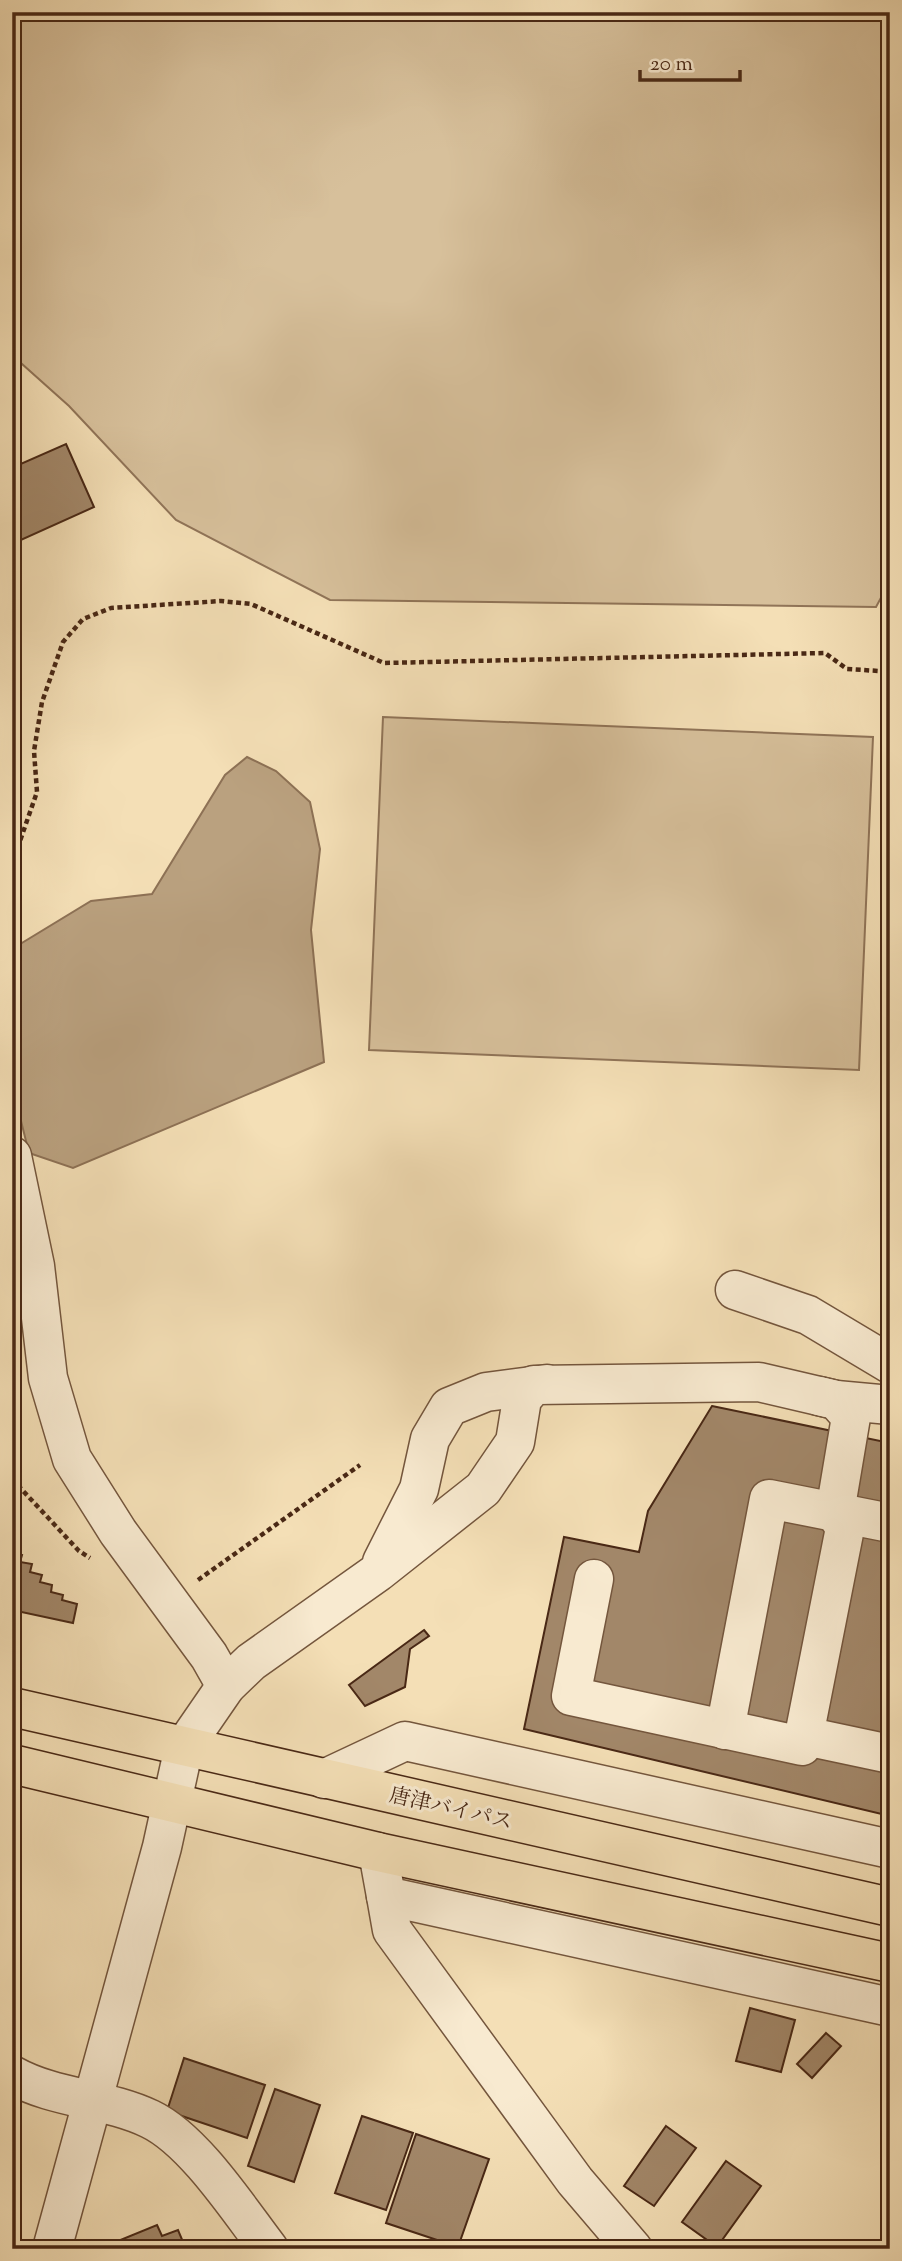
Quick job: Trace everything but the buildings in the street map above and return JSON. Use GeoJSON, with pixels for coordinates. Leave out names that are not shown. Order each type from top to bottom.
{"type":"FeatureCollection","features":[{"type":"Feature","properties":{"kind":"highway","name":"唐津バイパス"},"geometry":{"type":"LineString","coordinates":[[12,1707],[890,1907]]}},
{"type":"Feature","properties":{"kind":"highway"},"geometry":{"type":"LineString","coordinates":[[12,1764],[378,1852],[890,1963]]}},
{"type":"Feature","properties":{"kind":"street"},"geometry":{"type":"LineString","coordinates":[[12,1156],[35,1266],[48,1378],[72,1459],[209,1656],[226,1686]]}},
{"type":"Feature","properties":{"kind":"street"},"geometry":{"type":"LineString","coordinates":[[734,1290],[808,1315],[890,1364]]}},
{"type":"Feature","properties":{"kind":"street"},"geometry":{"type":"LineString","coordinates":[[378,1572],[419,1489],[430,1439],[449,1407],[486,1392],[534,1385],[759,1382],[836,1400],[890,1405]]}},
{"type":"Feature","properties":{"kind":"street"},"geometry":{"type":"LineString","coordinates":[[52,2249],[172,1801],[184,1747],[226,1686],[251,1662],[378,1572],[483,1489],[514,1442],[522,1399],[534,1385]]}},
{"type":"Feature","properties":{"kind":"street"},"geometry":{"type":"LineString","coordinates":[[594,1579],[571,1696],[802,1746],[845,1528],[835,1512],[850,1437],[851,1417],[836,1400]]}},
{"type":"Feature","properties":{"kind":"street"},"geometry":{"type":"LineString","coordinates":[[724,1730],[769,1499],[890,1522]]}},
{"type":"Feature","properties":{"kind":"street"},"geometry":{"type":"LineString","coordinates":[[805,1736],[890,1754]]}},
{"type":"Feature","properties":{"kind":"street"},"geometry":{"type":"LineString","coordinates":[[324,1779],[405,1741],[890,1849]]}},
{"type":"Feature","properties":{"kind":"street"},"geometry":{"type":"LineString","coordinates":[[378,1852],[392,1930],[575,2181],[633,2249]]}},
{"type":"Feature","properties":{"kind":"street"},"geometry":{"type":"LineString","coordinates":[[386,1896],[890,2007]]}},
{"type":"Feature","properties":{"kind":"street"},"geometry":{"type":"LineString","coordinates":[[12,2075],[35,2087],[150,2120],[200,2159],[269,2249]]}},
{"type":"Feature","properties":{"kind":"path"},"geometry":{"type":"LineString","coordinates":[[12,864],[37,792],[34,751],[42,702],[63,642],[83,619],[111,608],[221,601],[251,604],[384,663],[825,653],[847,669],[879,671]]}},
{"type":"Feature","properties":{"kind":"path"},"geometry":{"type":"LineString","coordinates":[[155,1582],[194,1582],[360,1465]]}},
{"type":"Feature","properties":{"kind":"path"},"geometry":{"type":"LineString","coordinates":[[12,1479],[79,1551],[99,1564]]}},
{"type":"Feature","properties":{"kind":"shaded area"},"geometry":{"type":"Polygon","coordinates":[[[12,12],[890,12],[890,581],[876,607],[330,600],[176,520],[69,406],[12,355],[12,12]]]}},
{"type":"Feature","properties":{"kind":"shaded area"},"geometry":{"type":"Polygon","coordinates":[[[383,717],[873,737],[859,1070],[369,1050],[383,717]]]}},
{"type":"Feature","properties":{"kind":"shaded area"},"geometry":{"type":"Polygon","coordinates":[[[247,757],[276,771],[310,802],[320,849],[311,930],[324,1062],[73,1168],[29,1153],[12,1085],[12,949],[91,901],[152,894],[225,775],[247,757]]]}}]}
